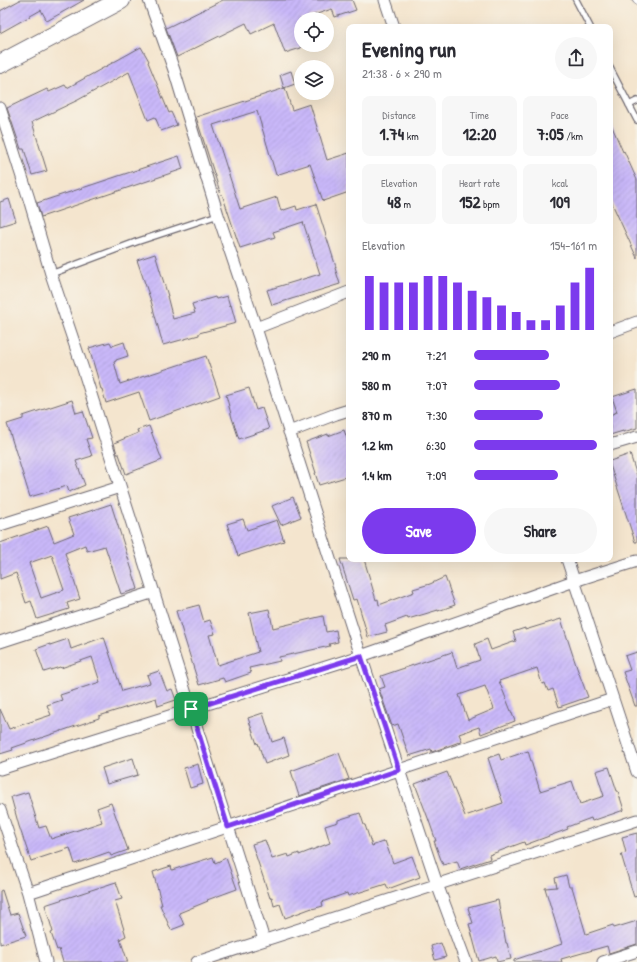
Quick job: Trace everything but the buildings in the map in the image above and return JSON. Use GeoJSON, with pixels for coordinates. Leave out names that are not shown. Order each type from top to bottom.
{"type":"FeatureCollection","features":[{"type":"Feature","properties":{"kind":"highway"},"geometry":{"type":"LineString","coordinates":[[0,64],[121,0]]}},
{"type":"Feature","properties":{"kind":"street"},"geometry":{"type":"LineString","coordinates":[[149,0],[174,70],[218,215],[256,328],[361,656],[437,884],[466,962]]}},
{"type":"Feature","properties":{"kind":"street"},"geometry":{"type":"LineString","coordinates":[[385,0],[393,24]]}},
{"type":"Feature","properties":{"kind":"street"},"geometry":{"type":"LineString","coordinates":[[0,108],[51,274],[83,369],[264,940]]}},
{"type":"Feature","properties":{"kind":"street"},"geometry":{"type":"LineString","coordinates":[[256,328],[346,293]]}},
{"type":"Feature","properties":{"kind":"street"},"geometry":{"type":"LineString","coordinates":[[613,331],[637,322]]}},
{"type":"Feature","properties":{"kind":"street"},"geometry":{"type":"LineString","coordinates":[[289,432],[346,411]]}},
{"type":"Feature","properties":{"kind":"street"},"geometry":{"type":"LineString","coordinates":[[613,444],[637,437]]}},
{"type":"Feature","properties":{"kind":"street"},"geometry":{"type":"LineString","coordinates":[[0,525],[120,487]]}},
{"type":"Feature","properties":{"kind":"street"},"geometry":{"type":"LineString","coordinates":[[0,768],[361,656],[574,581],[637,561]]}},
{"type":"Feature","properties":{"kind":"street"},"geometry":{"type":"LineString","coordinates":[[567,562],[637,772]]}},
{"type":"Feature","properties":{"kind":"street"},"geometry":{"type":"LineString","coordinates":[[0,642],[154,592]]}},
{"type":"Feature","properties":{"kind":"street"},"geometry":{"type":"LineString","coordinates":[[28,893],[613,699]]}},
{"type":"Feature","properties":{"kind":"street"},"geometry":{"type":"LineString","coordinates":[[0,810],[28,893],[46,962]]}},
{"type":"Feature","properties":{"kind":"street"},"geometry":{"type":"LineString","coordinates":[[197,962],[637,820]]}},
{"type":"Feature","properties":{"kind":"street"},"geometry":{"type":"LineString","coordinates":[[603,962],[637,951]]}},
{"type":"Feature","properties":{"kind":"lane"},"geometry":{"type":"LineString","coordinates":[[576,0],[588,24]]}},
{"type":"Feature","properties":{"kind":"lane"},"geometry":{"type":"LineString","coordinates":[[613,74],[637,120]]}},
{"type":"Feature","properties":{"kind":"lane"},"geometry":{"type":"LineString","coordinates":[[629,105],[637,101]]}},
{"type":"Feature","properties":{"kind":"lane"},"geometry":{"type":"LineString","coordinates":[[51,274],[136,242],[218,215]]}},
{"type":"Feature","properties":{"kind":"route"},"geometry":{"type":"LineString","coordinates":[[361,656],[399,770],[228,827],[191,709],[361,656]]}}]}
